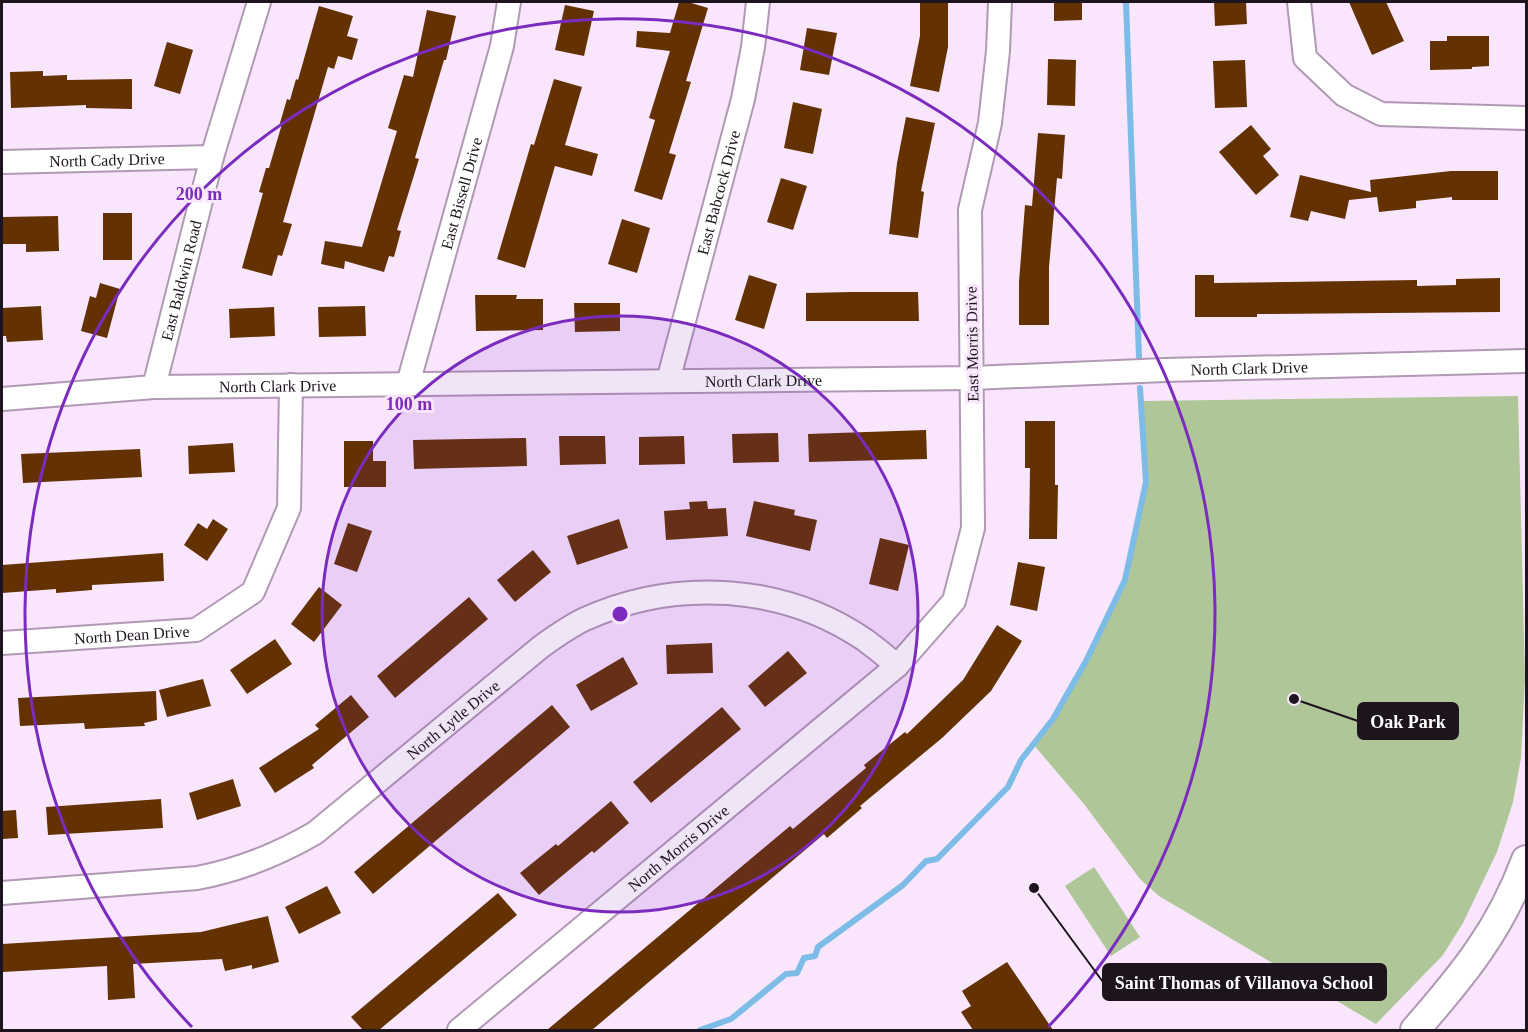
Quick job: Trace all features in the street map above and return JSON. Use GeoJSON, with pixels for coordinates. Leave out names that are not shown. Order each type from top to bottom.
{"type":"FeatureCollection","features":[{"type":"Feature","properties":{"kind":"street","name":"East Baldwin Road"},"geometry":{"type":"LineString","coordinates":[[154,387],[212,158],[259,2]]}},
{"type":"Feature","properties":{"kind":"street","name":"East Bissell Drive"},"geometry":{"type":"LineString","coordinates":[[408,384],[502,46],[509,2]]}},
{"type":"Feature","properties":{"kind":"street","name":"East Babcock Drive"},"geometry":{"type":"LineString","coordinates":[[668,381],[743,99],[753,47],[758,2]]}},
{"type":"Feature","properties":{"kind":"street","name":"East Morris Drive"},"geometry":{"type":"LineString","coordinates":[[897,666],[954,602],[973,528],[970,210],[990,123],[998,51],[1000,2]]}},
{"type":"Feature","properties":{"kind":"street"},"geometry":{"type":"LineString","coordinates":[[1299,2],[1305,58],[1344,95],[1381,114],[1527,118]]}},
{"type":"Feature","properties":{"kind":"street","name":"North Cady Drive"},"geometry":{"type":"LineString","coordinates":[[2,162],[212,158]]}},
{"type":"Feature","properties":{"kind":"street","name":"North Clark Drive"},"geometry":{"type":"LineString","coordinates":[[2,399],[154,387],[972,378],[1165,370],[1527,361]]}},
{"type":"Feature","properties":{"kind":"street","name":"North Dean Drive"},"geometry":{"type":"LineString","coordinates":[[2,643],[196,630],[253,592],[289,508],[291,385]]}},
{"type":"Feature","properties":{"kind":"street","name":"North Lytle Drive"},"geometry":{"type":"LineString","coordinates":[[2,893],[197,878],[250,865],[280,853],[315,834],[542,646],[583,620],[637,600],[660,596],[721,592],[751,595],[783,602],[835,623],[865,640],[897,666]]}},
{"type":"Feature","properties":{"kind":"street","name":"North Morris Drive"},"geometry":{"type":"LineString","coordinates":[[459,1030],[897,666]]}},
{"type":"Feature","properties":{"kind":"street"},"geometry":{"type":"LineString","coordinates":[[1415,1030],[1465,972],[1485,943],[1507,907],[1527,860]]}},
{"type":"Feature","properties":{"kind":"green space"},"geometry":{"type":"Polygon","coordinates":[[[1518,396],[1525,678],[1521,758],[1513,802],[1497,852],[1463,923],[1443,955],[1376,1024],[1159,896],[1140,879],[1084,804],[1033,744],[1053,719],[1086,661],[1125,580],[1146,482],[1141,401],[1518,396]]]}},
{"type":"Feature","properties":{"kind":"green space"},"geometry":{"type":"Polygon","coordinates":[[[1094,867],[1140,937],[1111,956],[1065,886],[1094,867]]]}},
{"type":"Feature","properties":{"kind":"building"},"geometry":{"type":"Polygon","coordinates":[[[679,2],[688,2],[708,8],[686,81],[691,82],[669,153],[676,155],[662,200],[634,191],[655,120],[649,118],[670,51],[636,47],[637,31],[670,33],[679,2]]]}},
{"type":"Feature","properties":{"kind":"building"},"geometry":{"type":"Polygon","coordinates":[[[920,2],[948,2],[948,47],[939,92],[910,86],[920,36],[920,2]]]}},
{"type":"Feature","properties":{"kind":"building"},"geometry":{"type":"Polygon","coordinates":[[[1054,2],[1082,2],[1082,20],[1054,21],[1054,2]]]}},
{"type":"Feature","properties":{"kind":"building"},"geometry":{"type":"Polygon","coordinates":[[[1214,2],[1246,2],[1247,24],[1215,26],[1214,2]]]}},
{"type":"Feature","properties":{"kind":"building"},"geometry":{"type":"Polygon","coordinates":[[[1349,2],[1386,2],[1404,41],[1372,55],[1349,2]]]}},
{"type":"Feature","properties":{"kind":"building"},"geometry":{"type":"Polygon","coordinates":[[[565,5],[594,11],[584,56],[555,50],[565,5]]]}},
{"type":"Feature","properties":{"kind":"building"},"geometry":{"type":"Polygon","coordinates":[[[319,6],[353,16],[347,36],[358,39],[352,60],[338,56],[334,69],[328,67],[283,222],[292,224],[282,256],[278,255],[272,276],[242,268],[263,193],[259,192],[266,168],[269,168],[287,99],[290,100],[296,79],[298,80],[319,6]]]}},
{"type":"Feature","properties":{"kind":"building"},"geometry":{"type":"Polygon","coordinates":[[[427,10],[456,16],[446,60],[444,60],[415,158],[419,159],[397,230],[401,231],[394,257],[389,256],[384,272],[345,261],[344,269],[321,264],[325,241],[362,247],[397,131],[388,128],[404,75],[413,77],[427,10]]]}},
{"type":"Feature","properties":{"kind":"building"},"geometry":{"type":"Polygon","coordinates":[[[807,28],[837,33],[829,75],[800,70],[807,28]]]}},
{"type":"Feature","properties":{"kind":"building"},"geometry":{"type":"Polygon","coordinates":[[[1447,36],[1489,36],[1489,66],[1472,67],[1472,69],[1430,70],[1430,41],[1447,41],[1447,36]]]}},
{"type":"Feature","properties":{"kind":"building"},"geometry":{"type":"Polygon","coordinates":[[[167,42],[193,50],[180,94],[154,86],[167,42]]]}},
{"type":"Feature","properties":{"kind":"building"},"geometry":{"type":"Polygon","coordinates":[[[1048,59],[1076,60],[1075,106],[1047,105],[1048,59]]]}},
{"type":"Feature","properties":{"kind":"building"},"geometry":{"type":"Polygon","coordinates":[[[1245,60],[1247,107],[1215,108],[1213,61],[1245,60]]]}},
{"type":"Feature","properties":{"kind":"building"},"geometry":{"type":"Polygon","coordinates":[[[43,71],[43,76],[67,75],[67,80],[132,79],[132,109],[86,108],[86,105],[11,108],[10,72],[43,71]]]}},
{"type":"Feature","properties":{"kind":"building"},"geometry":{"type":"Polygon","coordinates":[[[554,79],[582,87],[565,145],[598,154],[592,176],[555,166],[525,268],[497,259],[531,144],[534,145],[554,79]]]}},
{"type":"Feature","properties":{"kind":"building"},"geometry":{"type":"Polygon","coordinates":[[[793,102],[822,109],[813,154],[784,148],[793,102]]]}},
{"type":"Feature","properties":{"kind":"building"},"geometry":{"type":"Polygon","coordinates":[[[906,117],[935,123],[921,191],[924,192],[918,238],[889,234],[897,163],[906,117]]]}},
{"type":"Feature","properties":{"kind":"building"},"geometry":{"type":"Polygon","coordinates":[[[1251,125],[1271,149],[1263,156],[1279,175],[1256,195],[1219,152],[1251,125]]]}},
{"type":"Feature","properties":{"kind":"building"},"geometry":{"type":"Polygon","coordinates":[[[1038,133],[1065,135],[1062,179],[1057,178],[1049,267],[1049,325],[1019,325],[1019,282],[1025,205],[1032,206],[1038,133]]]}},
{"type":"Feature","properties":{"kind":"building"},"geometry":{"type":"Polygon","coordinates":[[[1451,171],[1498,171],[1498,200],[1452,200],[1452,197],[1416,201],[1416,208],[1379,212],[1377,197],[1349,200],[1345,219],[1311,211],[1308,221],[1290,217],[1300,175],[1371,192],[1370,180],[1451,171]]]}},
{"type":"Feature","properties":{"kind":"building"},"geometry":{"type":"Polygon","coordinates":[[[781,178],[807,186],[793,230],[767,222],[781,178]]]}},
{"type":"Feature","properties":{"kind":"building"},"geometry":{"type":"Polygon","coordinates":[[[103,213],[132,213],[132,260],[103,260],[103,213]]]}},
{"type":"Feature","properties":{"kind":"building"},"geometry":{"type":"Polygon","coordinates":[[[58,216],[59,251],[26,252],[26,244],[3,244],[2,217],[58,216]]]}},
{"type":"Feature","properties":{"kind":"building"},"geometry":{"type":"Polygon","coordinates":[[[622,219],[650,228],[637,273],[608,264],[622,219]]]}},
{"type":"Feature","properties":{"kind":"building"},"geometry":{"type":"Polygon","coordinates":[[[749,275],[777,284],[764,329],[735,320],[749,275]]]}},
{"type":"Feature","properties":{"kind":"building"},"geometry":{"type":"Polygon","coordinates":[[[1195,275],[1214,275],[1214,283],[1417,280],[1417,286],[1456,285],[1456,279],[1500,278],[1500,312],[1257,314],[1257,317],[1195,317],[1195,275]]]}},
{"type":"Feature","properties":{"kind":"building"},"geometry":{"type":"Polygon","coordinates":[[[100,283],[120,289],[107,338],[81,331],[90,296],[96,298],[100,283]]]}},
{"type":"Feature","properties":{"kind":"building"},"geometry":{"type":"Polygon","coordinates":[[[918,292],[919,321],[806,321],[806,293],[918,292]]]}},
{"type":"Feature","properties":{"kind":"building"},"geometry":{"type":"Polygon","coordinates":[[[475,295],[517,295],[516,299],[543,299],[543,330],[476,331],[475,295]]]}},
{"type":"Feature","properties":{"kind":"building"},"geometry":{"type":"Polygon","coordinates":[[[574,303],[620,303],[620,331],[575,332],[574,303]]]}},
{"type":"Feature","properties":{"kind":"building"},"geometry":{"type":"Polygon","coordinates":[[[41,306],[43,340],[7,342],[6,336],[2,336],[2,308],[41,306]]]}},
{"type":"Feature","properties":{"kind":"building"},"geometry":{"type":"Polygon","coordinates":[[[365,306],[366,336],[319,337],[318,307],[365,306]]]}},
{"type":"Feature","properties":{"kind":"building"},"geometry":{"type":"Polygon","coordinates":[[[274,307],[275,336],[230,338],[229,309],[274,307]]]}},
{"type":"Feature","properties":{"kind":"building"},"geometry":{"type":"Polygon","coordinates":[[[1025,421],[1055,421],[1055,485],[1058,485],[1057,539],[1029,539],[1030,468],[1025,468],[1025,421]]]}},
{"type":"Feature","properties":{"kind":"building"},"geometry":{"type":"Polygon","coordinates":[[[926,430],[927,459],[809,462],[808,434],[926,430]]]}},
{"type":"Feature","properties":{"kind":"building"},"geometry":{"type":"Polygon","coordinates":[[[778,433],[779,462],[733,463],[732,434],[778,433]]]}},
{"type":"Feature","properties":{"kind":"building"},"geometry":{"type":"Polygon","coordinates":[[[559,436],[605,436],[606,464],[560,465],[559,436]]]}},
{"type":"Feature","properties":{"kind":"building"},"geometry":{"type":"Polygon","coordinates":[[[684,436],[685,464],[639,465],[639,437],[684,436]]]}},
{"type":"Feature","properties":{"kind":"building"},"geometry":{"type":"Polygon","coordinates":[[[526,438],[527,466],[414,469],[413,440],[526,438]]]}},
{"type":"Feature","properties":{"kind":"building"},"geometry":{"type":"Polygon","coordinates":[[[344,441],[373,441],[373,461],[386,461],[386,487],[344,487],[344,441]]]}},
{"type":"Feature","properties":{"kind":"building"},"geometry":{"type":"Polygon","coordinates":[[[233,443],[235,472],[189,474],[188,446],[233,443]]]}},
{"type":"Feature","properties":{"kind":"building"},"geometry":{"type":"Polygon","coordinates":[[[140,449],[142,477],[23,483],[21,454],[140,449]]]}},
{"type":"Feature","properties":{"kind":"building"},"geometry":{"type":"Polygon","coordinates":[[[707,501],[708,509],[726,508],[728,536],[666,540],[664,511],[690,509],[689,502],[707,501]]]}},
{"type":"Feature","properties":{"kind":"building"},"geometry":{"type":"Polygon","coordinates":[[[754,501],[795,510],[794,515],[817,520],[810,551],[746,536],[754,501]]]}},
{"type":"Feature","properties":{"kind":"building"},"geometry":{"type":"Polygon","coordinates":[[[213,519],[228,529],[207,561],[184,545],[198,523],[207,529],[213,519]]]}},
{"type":"Feature","properties":{"kind":"building"},"geometry":{"type":"Polygon","coordinates":[[[619,519],[628,548],[577,565],[567,536],[619,519]]]}},
{"type":"Feature","properties":{"kind":"building"},"geometry":{"type":"Polygon","coordinates":[[[348,523],[372,531],[357,572],[334,564],[348,523]]]}},
{"type":"Feature","properties":{"kind":"building"},"geometry":{"type":"Polygon","coordinates":[[[880,538],[909,545],[898,591],[869,584],[880,538]]]}},
{"type":"Feature","properties":{"kind":"building"},"geometry":{"type":"Polygon","coordinates":[[[533,550],[551,572],[515,602],[497,580],[533,550]]]}},
{"type":"Feature","properties":{"kind":"building"},"geometry":{"type":"Polygon","coordinates":[[[163,553],[164,581],[92,585],[92,590],[56,593],[56,589],[2,593],[2,565],[163,553]]]}},
{"type":"Feature","properties":{"kind":"building"},"geometry":{"type":"Polygon","coordinates":[[[1018,562],[1045,567],[1037,611],[1010,605],[1018,562]]]}},
{"type":"Feature","properties":{"kind":"building"},"geometry":{"type":"Polygon","coordinates":[[[319,587],[342,605],[314,642],[291,624],[319,587]]]}},
{"type":"Feature","properties":{"kind":"building"},"geometry":{"type":"Polygon","coordinates":[[[469,597],[488,619],[395,698],[377,676],[469,597]]]}},
{"type":"Feature","properties":{"kind":"building"},"geometry":{"type":"Polygon","coordinates":[[[997,625],[1022,641],[991,691],[942,738],[860,806],[862,808],[827,838],[824,834],[592,1030],[547,1030],[790,826],[793,829],[866,768],[864,765],[905,732],[907,734],[963,680],[997,625]]]}},
{"type":"Feature","properties":{"kind":"building"},"geometry":{"type":"Polygon","coordinates":[[[275,639],[292,664],[247,694],[230,670],[275,639]]]}},
{"type":"Feature","properties":{"kind":"building"},"geometry":{"type":"Polygon","coordinates":[[[712,643],[713,673],[667,674],[666,645],[712,643]]]}},
{"type":"Feature","properties":{"kind":"building"},"geometry":{"type":"Polygon","coordinates":[[[788,651],[807,673],[765,707],[748,686],[788,651]]]}},
{"type":"Feature","properties":{"kind":"building"},"geometry":{"type":"Polygon","coordinates":[[[623,657],[638,684],[591,711],[576,685],[623,657]]]}},
{"type":"Feature","properties":{"kind":"building"},"geometry":{"type":"Polygon","coordinates":[[[203,679],[211,706],[167,717],[159,690],[203,679]]]}},
{"type":"Feature","properties":{"kind":"building"},"geometry":{"type":"Polygon","coordinates":[[[156,691],[157,720],[144,723],[145,726],[85,729],[84,723],[20,726],[18,698],[156,691]]]}},
{"type":"Feature","properties":{"kind":"building"},"geometry":{"type":"Polygon","coordinates":[[[351,695],[369,717],[312,765],[314,768],[275,793],[259,768],[319,729],[315,725],[351,695]]]}},
{"type":"Feature","properties":{"kind":"building"},"geometry":{"type":"Polygon","coordinates":[[[552,705],[570,727],[373,894],[354,872],[552,705]]]}},
{"type":"Feature","properties":{"kind":"building"},"geometry":{"type":"Polygon","coordinates":[[[722,707],[741,729],[651,803],[633,782],[722,707]]]}},
{"type":"Feature","properties":{"kind":"building"},"geometry":{"type":"Polygon","coordinates":[[[233,779],[241,806],[197,820],[189,793],[233,779]]]}},
{"type":"Feature","properties":{"kind":"building"},"geometry":{"type":"Polygon","coordinates":[[[161,799],[163,828],[48,835],[46,807],[161,799]]]}},
{"type":"Feature","properties":{"kind":"building"},"geometry":{"type":"Polygon","coordinates":[[[611,801],[629,823],[539,895],[520,873],[556,844],[558,846],[611,801]]]}},
{"type":"Feature","properties":{"kind":"building"},"geometry":{"type":"Polygon","coordinates":[[[16,810],[18,838],[2,839],[2,811],[16,810]]]}},
{"type":"Feature","properties":{"kind":"building"},"geometry":{"type":"Polygon","coordinates":[[[327,886],[341,913],[299,934],[285,907],[327,886]]]}},
{"type":"Feature","properties":{"kind":"building"},"geometry":{"type":"Polygon","coordinates":[[[498,893],[517,915],[379,1030],[363,1030],[351,1017],[498,893]]]}},
{"type":"Feature","properties":{"kind":"building"},"geometry":{"type":"Polygon","coordinates":[[[268,916],[279,962],[252,969],[252,965],[225,971],[222,959],[133,964],[135,998],[108,1000],[107,966],[3,972],[2,944],[201,932],[268,916]]]}},
{"type":"Feature","properties":{"kind":"building"},"geometry":{"type":"Polygon","coordinates":[[[1007,962],[1053,1030],[973,1030],[961,1012],[971,1006],[962,991],[1007,962]]]}},
{"type":"Feature","properties":{"kind":"waterway"},"geometry":{"type":"LineString","coordinates":[[1126,2],[1139,357]]}},
{"type":"Feature","properties":{"kind":"waterway"},"geometry":{"type":"LineString","coordinates":[[700,1030],[731,1019],[786,974],[797,973],[804,958],[815,956],[818,947],[903,885],[926,861],[937,859],[1008,787],[1021,760],[1053,719],[1086,661],[1125,580],[1146,482],[1140,388]]}},
{"type":"Feature","properties":{"kind":"place","name":"Oak Park"},"geometry":{"type":"Point","coordinates":[1294,699]}},
{"type":"Feature","properties":{"kind":"place","name":"Saint Thomas of Villanova School"},"geometry":{"type":"Point","coordinates":[1034,888]}}]}
